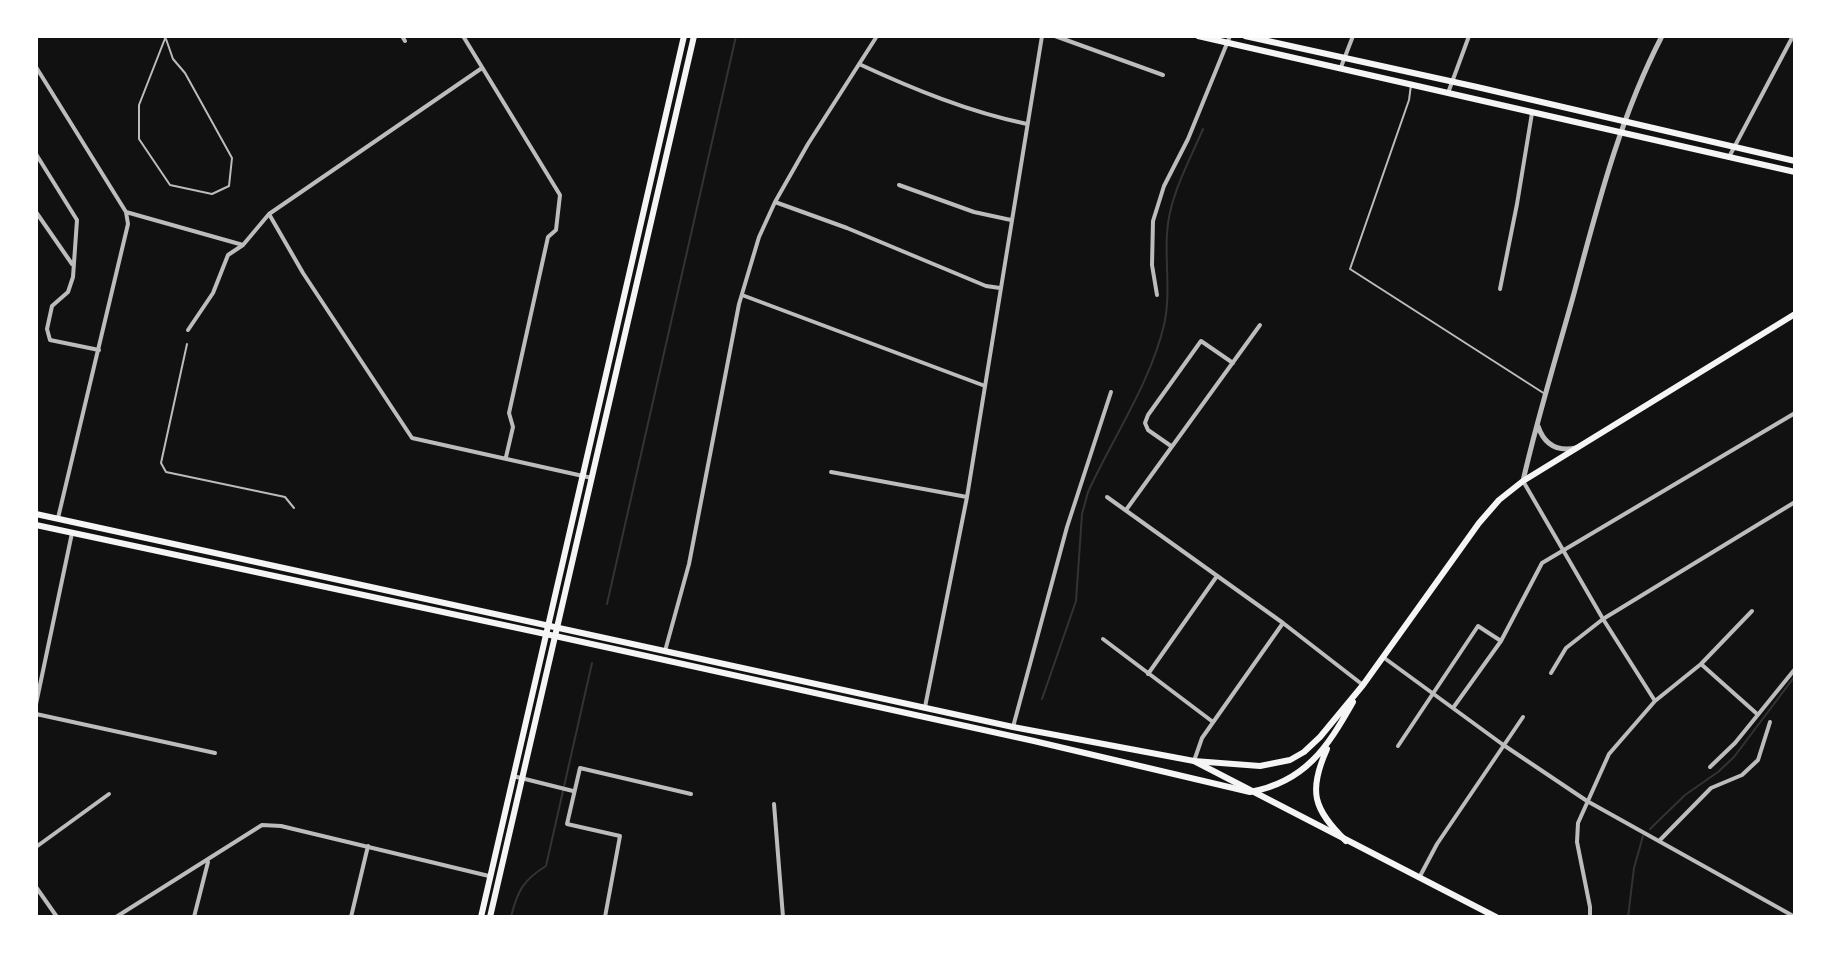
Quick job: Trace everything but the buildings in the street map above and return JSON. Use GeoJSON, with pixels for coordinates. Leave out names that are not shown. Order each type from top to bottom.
{"type":"FeatureCollection","features":[{"type":"Feature","properties":{"kind":"main road"},"geometry":{"type":"LineString","coordinates":[[481,917],[551,635],[583,477],[684,36]]}},
{"type":"Feature","properties":{"kind":"main road"},"geometry":{"type":"LineString","coordinates":[[553,625],[592,478],[694,36]]}},
{"type":"Feature","properties":{"kind":"main road"},"geometry":{"type":"LineString","coordinates":[[1198,36],[1229,40],[1267,52],[1795,172]]}},
{"type":"Feature","properties":{"kind":"main road"},"geometry":{"type":"LineString","coordinates":[[1245,36],[1271,39],[1795,161]]}},
{"type":"Feature","properties":{"kind":"main road"},"geometry":{"type":"LineString","coordinates":[[36,514],[1013,727],[1194,761],[1260,766],[1290,760],[1313,745],[1363,685],[1479,523],[1499,500],[1577,447],[1795,314]]}},
{"type":"Feature","properties":{"kind":"main road"},"geometry":{"type":"LineString","coordinates":[[36,525],[551,635],[1250,792],[1289,778],[1315,759],[1331,740]]}},
{"type":"Feature","properties":{"kind":"main road"},"geometry":{"type":"LineString","coordinates":[[1346,841],[1324,817],[1315,791],[1318,771],[1331,740],[1363,685]]}},
{"type":"Feature","properties":{"kind":"main road"},"geometry":{"type":"LineString","coordinates":[[1194,761],[1496,917]]}},
{"type":"Feature","properties":{"kind":"main road"},"geometry":{"type":"LineString","coordinates":[[490,917],[517,777]]}},
{"type":"Feature","properties":{"kind":"street"},"geometry":{"type":"LineString","coordinates":[[463,36],[560,195],[556,230],[548,237],[509,413],[513,427],[506,457]]}},
{"type":"Feature","properties":{"kind":"street"},"geometry":{"type":"LineString","coordinates":[[665,651],[689,564],[742,295],[759,237],[775,202],[877,36]]}},
{"type":"Feature","properties":{"kind":"street"},"geometry":{"type":"LineString","coordinates":[[925,707],[967,497],[1042,36]]}},
{"type":"Feature","properties":{"kind":"street"},"geometry":{"type":"LineString","coordinates":[[1055,36],[1163,75]]}},
{"type":"Feature","properties":{"kind":"street"},"geometry":{"type":"LineString","coordinates":[[1341,69],[1353,36]]}},
{"type":"Feature","properties":{"kind":"street"},"geometry":{"type":"LineString","coordinates":[[1448,93],[1469,36]]}},
{"type":"Feature","properties":{"kind":"street"},"geometry":{"type":"LineString","coordinates":[[1655,701],[1561,550],[1523,481],[1537,421],[1620,132],[1642,74],[1662,36]]}},
{"type":"Feature","properties":{"kind":"street"},"geometry":{"type":"LineString","coordinates":[[1729,157],[1793,36]]}},
{"type":"Feature","properties":{"kind":"street"},"geometry":{"type":"LineString","coordinates":[[1267,52],[1271,39]]}},
{"type":"Feature","properties":{"kind":"street"},"geometry":{"type":"LineString","coordinates":[[1157,295],[1152,265],[1153,221],[1164,186],[1188,139],[1229,40]]}},
{"type":"Feature","properties":{"kind":"street"},"geometry":{"type":"LineString","coordinates":[[859,64],[945,100],[1000,119],[1027,124]]}},
{"type":"Feature","properties":{"kind":"street"},"geometry":{"type":"LineString","coordinates":[[36,67],[126,212],[128,224],[58,518]]}},
{"type":"Feature","properties":{"kind":"street"},"geometry":{"type":"LineString","coordinates":[[188,330],[213,293],[228,255],[243,245],[269,214],[482,68]]}},
{"type":"Feature","properties":{"kind":"street"},"geometry":{"type":"LineString","coordinates":[[1500,289],[1532,111]]}},
{"type":"Feature","properties":{"kind":"street"},"geometry":{"type":"LineString","coordinates":[[36,154],[77,220],[73,277],[68,292],[52,306],[47,329],[50,340],[99,350]]}},
{"type":"Feature","properties":{"kind":"street"},"geometry":{"type":"LineString","coordinates":[[899,185],[974,212],[1011,220]]}},
{"type":"Feature","properties":{"kind":"street"},"geometry":{"type":"LineString","coordinates":[[775,202],[847,228],[986,286],[1000,288]]}},
{"type":"Feature","properties":{"kind":"street"},"geometry":{"type":"LineString","coordinates":[[36,212],[73,266]]}},
{"type":"Feature","properties":{"kind":"street"},"geometry":{"type":"LineString","coordinates":[[126,212],[243,245]]}},
{"type":"Feature","properties":{"kind":"street"},"geometry":{"type":"LineString","coordinates":[[269,214],[303,273],[412,438],[592,478]]}},
{"type":"Feature","properties":{"kind":"street"},"geometry":{"type":"LineString","coordinates":[[742,295],[985,386]]}},
{"type":"Feature","properties":{"kind":"street"},"geometry":{"type":"LineString","coordinates":[[1126,510],[1260,325]]}},
{"type":"Feature","properties":{"kind":"street"},"geometry":{"type":"LineString","coordinates":[[1172,446],[1148,430],[1145,423],[1201,341],[1233,363]]}},
{"type":"Feature","properties":{"kind":"street"},"geometry":{"type":"LineString","coordinates":[[1013,727],[1067,527],[1111,392]]}},
{"type":"Feature","properties":{"kind":"street"},"geometry":{"type":"LineString","coordinates":[[1453,708],[1501,641],[1542,563],[1795,413]]}},
{"type":"Feature","properties":{"kind":"street"},"geometry":{"type":"LineString","coordinates":[[1537,421],[1541,434],[1549,444],[1559,449],[1577,447]]}},
{"type":"Feature","properties":{"kind":"street"},"geometry":{"type":"LineString","coordinates":[[831,472],[967,497]]}},
{"type":"Feature","properties":{"kind":"street"},"geometry":{"type":"LineString","coordinates":[[1107,497],[1283,623],[1363,685]]}},
{"type":"Feature","properties":{"kind":"street"},"geometry":{"type":"LineString","coordinates":[[1551,673],[1566,648],[1603,619],[1795,502]]}},
{"type":"Feature","properties":{"kind":"street"},"geometry":{"type":"LineString","coordinates":[[36,704],[72,533]]}},
{"type":"Feature","properties":{"kind":"street"},"geometry":{"type":"LineString","coordinates":[[1148,674],[1217,576]]}},
{"type":"Feature","properties":{"kind":"street"},"geometry":{"type":"LineString","coordinates":[[1590,917],[1577,842],[1578,823],[1609,754],[1655,701],[1701,664],[1752,611]]}},
{"type":"Feature","properties":{"kind":"street"},"geometry":{"type":"LineString","coordinates":[[1194,761],[1198,746],[1213,722],[1283,623]]}},
{"type":"Feature","properties":{"kind":"street"},"geometry":{"type":"LineString","coordinates":[[1398,746],[1478,626],[1501,641]]}},
{"type":"Feature","properties":{"kind":"street"},"geometry":{"type":"LineString","coordinates":[[1103,639],[1213,722]]}},
{"type":"Feature","properties":{"kind":"street"},"geometry":{"type":"LineString","coordinates":[[1383,657],[1504,746],[1587,801],[1795,917]]}},
{"type":"Feature","properties":{"kind":"street"},"geometry":{"type":"LineString","coordinates":[[1701,664],[1757,713]]}},
{"type":"Feature","properties":{"kind":"street"},"geometry":{"type":"LineString","coordinates":[[1710,767],[1735,743],[1795,669]]}},
{"type":"Feature","properties":{"kind":"street"},"geometry":{"type":"LineString","coordinates":[[36,714],[215,753]]}},
{"type":"Feature","properties":{"kind":"street"},"geometry":{"type":"LineString","coordinates":[[1419,878],[1437,844],[1523,717]]}},
{"type":"Feature","properties":{"kind":"street"},"geometry":{"type":"LineString","coordinates":[[1660,840],[1711,788],[1742,775],[1758,760],[1770,722]]}},
{"type":"Feature","properties":{"kind":"street"},"geometry":{"type":"LineString","coordinates":[[605,917],[620,836],[567,824],[580,768],[691,794]]}},
{"type":"Feature","properties":{"kind":"street"},"geometry":{"type":"LineString","coordinates":[[517,777],[573,791]]}},
{"type":"Feature","properties":{"kind":"street"},"geometry":{"type":"LineString","coordinates":[[36,847],[109,794]]}},
{"type":"Feature","properties":{"kind":"street"},"geometry":{"type":"LineString","coordinates":[[774,804],[783,917]]}},
{"type":"Feature","properties":{"kind":"street"},"geometry":{"type":"LineString","coordinates":[[116,917],[262,825],[281,826],[490,876]]}},
{"type":"Feature","properties":{"kind":"street"},"geometry":{"type":"LineString","coordinates":[[351,917],[368,846]]}},
{"type":"Feature","properties":{"kind":"street"},"geometry":{"type":"LineString","coordinates":[[194,917],[209,860]]}},
{"type":"Feature","properties":{"kind":"street"},"geometry":{"type":"LineString","coordinates":[[36,887],[57,917]]}},
{"type":"Feature","properties":{"kind":"lane"},"geometry":{"type":"LineString","coordinates":[[166,38],[173,59],[185,73],[232,158],[229,186],[212,194],[170,185],[139,139],[139,105],[166,38]]}},
{"type":"Feature","properties":{"kind":"lane"},"geometry":{"type":"LineString","coordinates":[[1411,84],[1409,100],[1350,269],[1545,394]]}},
{"type":"Feature","properties":{"kind":"lane"},"geometry":{"type":"LineString","coordinates":[[187,344],[161,463],[166,472],[285,497],[294,508]]}},
{"type":"Feature","properties":{"kind":"waterway"},"geometry":{"type":"LineString","coordinates":[[607,604],[736,36]]}},
{"type":"Feature","properties":{"kind":"waterway"},"geometry":{"type":"LineString","coordinates":[[1042,699],[1076,601],[1082,514],[1088,492],[1158,347],[1167,302],[1169,220],[1180,180],[1203,129]]}},
{"type":"Feature","properties":{"kind":"waterway"},"geometry":{"type":"LineString","coordinates":[[511,917],[522,887],[546,866],[592,663]]}},
{"type":"Feature","properties":{"kind":"waterway"},"geometry":{"type":"LineString","coordinates":[[1650,829],[1685,795],[1734,757],[1795,676]]}},
{"type":"Feature","properties":{"kind":"waterway"},"geometry":{"type":"LineString","coordinates":[[1628,917],[1634,868],[1643,836]]}}]}
